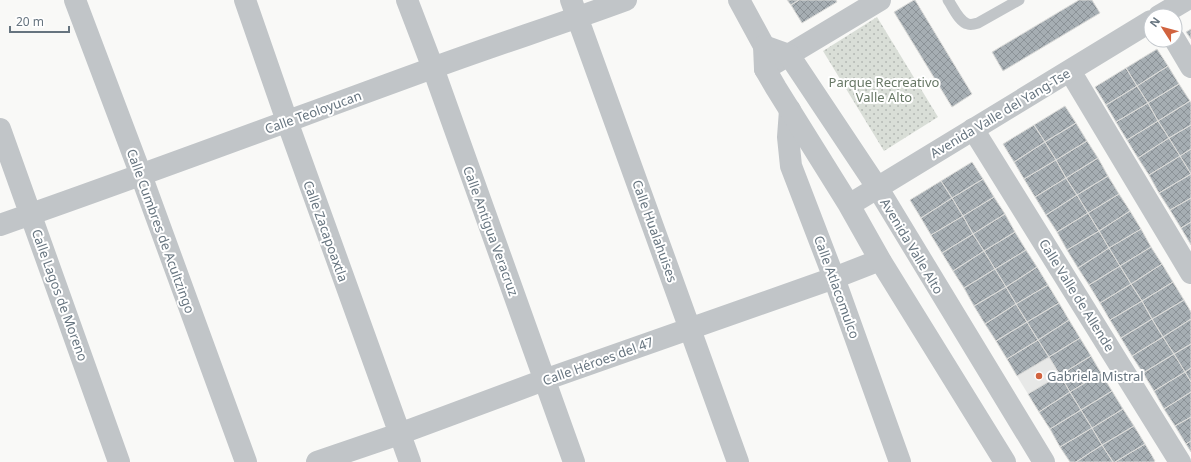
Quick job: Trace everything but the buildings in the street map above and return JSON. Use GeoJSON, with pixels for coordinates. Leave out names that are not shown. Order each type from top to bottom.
{"type":"FeatureCollection","features":[{"type":"Feature","properties":{"kind":"street","name":"Calle Cumbres de Acultzingo"},"geometry":{"type":"LineString","coordinates":[[75,0],[246,462]]}},
{"type":"Feature","properties":{"kind":"street","name":"Calle Zacapoaxtla"},"geometry":{"type":"LineString","coordinates":[[245,0],[410,462]]}},
{"type":"Feature","properties":{"kind":"street","name":"Calle Antigua Veracruz"},"geometry":{"type":"LineString","coordinates":[[407,0],[433,68],[574,462]]}},
{"type":"Feature","properties":{"kind":"street","name":"Calle Teoloyucan"},"geometry":{"type":"LineString","coordinates":[[0,225],[433,68],[574,9],[626,0]]}},
{"type":"Feature","properties":{"kind":"street"},"geometry":{"type":"LineString","coordinates":[[739,0],[764,46],[766,69],[849,204],[880,260],[1005,462]]}},
{"type":"Feature","properties":{"kind":"street"},"geometry":{"type":"LineString","coordinates":[[766,69],[880,0]]}},
{"type":"Feature","properties":{"kind":"street"},"geometry":{"type":"LineString","coordinates":[[1173,8],[1186,0]]}},
{"type":"Feature","properties":{"kind":"street","name":"Calle Hualahuises"},"geometry":{"type":"LineString","coordinates":[[574,9],[738,462]]}},
{"type":"Feature","properties":{"kind":"street","name":"Avenida Valle del Yang-Tse"},"geometry":{"type":"LineString","coordinates":[[849,204],[1143,26]]}},
{"type":"Feature","properties":{"kind":"street"},"geometry":{"type":"LineString","coordinates":[[764,46],[789,55]]}},
{"type":"Feature","properties":{"kind":"street"},"geometry":{"type":"LineString","coordinates":[[1180,48],[1191,67]]}},
{"type":"Feature","properties":{"kind":"street","name":"Avenida Valle Alto"},"geometry":{"type":"LineString","coordinates":[[789,55],[877,187],[1044,462]]}},
{"type":"Feature","properties":{"kind":"street"},"geometry":{"type":"LineString","coordinates":[[1070,70],[1191,273]]}},
{"type":"Feature","properties":{"kind":"street","name":"Calle Atlacomulco"},"geometry":{"type":"LineString","coordinates":[[790,110],[788,137],[791,166],[834,278],[900,462]]}},
{"type":"Feature","properties":{"kind":"street","name":"Calle Lagos de Moreno"},"geometry":{"type":"LineString","coordinates":[[0,129],[120,462]]}},
{"type":"Feature","properties":{"kind":"street","name":"Calle Valle de Allende"},"geometry":{"type":"LineString","coordinates":[[973,129],[1180,462]]}},
{"type":"Feature","properties":{"kind":"street","name":"Calle Héroes del 47"},"geometry":{"type":"LineString","coordinates":[[317,462],[834,278],[880,260]]}},
{"type":"Feature","properties":{"kind":"lane"},"geometry":{"type":"LineString","coordinates":[[948,0],[960,18],[968,24],[978,24],[1019,0]]}},
{"type":"Feature","properties":{"kind":"shaded area","name":"Gabriela Mistral"},"geometry":{"type":"Polygon","coordinates":[[[1049,357],[1060,375],[1028,394],[1017,376],[1049,357]]]}},
{"type":"Feature","properties":{"kind":"green space","name":"Parque Recreativo Valle Alto"},"geometry":{"type":"Polygon","coordinates":[[[877,17],[938,117],[884,151],[823,51],[877,17]]]}},
{"type":"Feature","properties":{"kind":"place","name":"Gabriela Mistral"},"geometry":{"type":"Point","coordinates":[1039,376]}}]}
